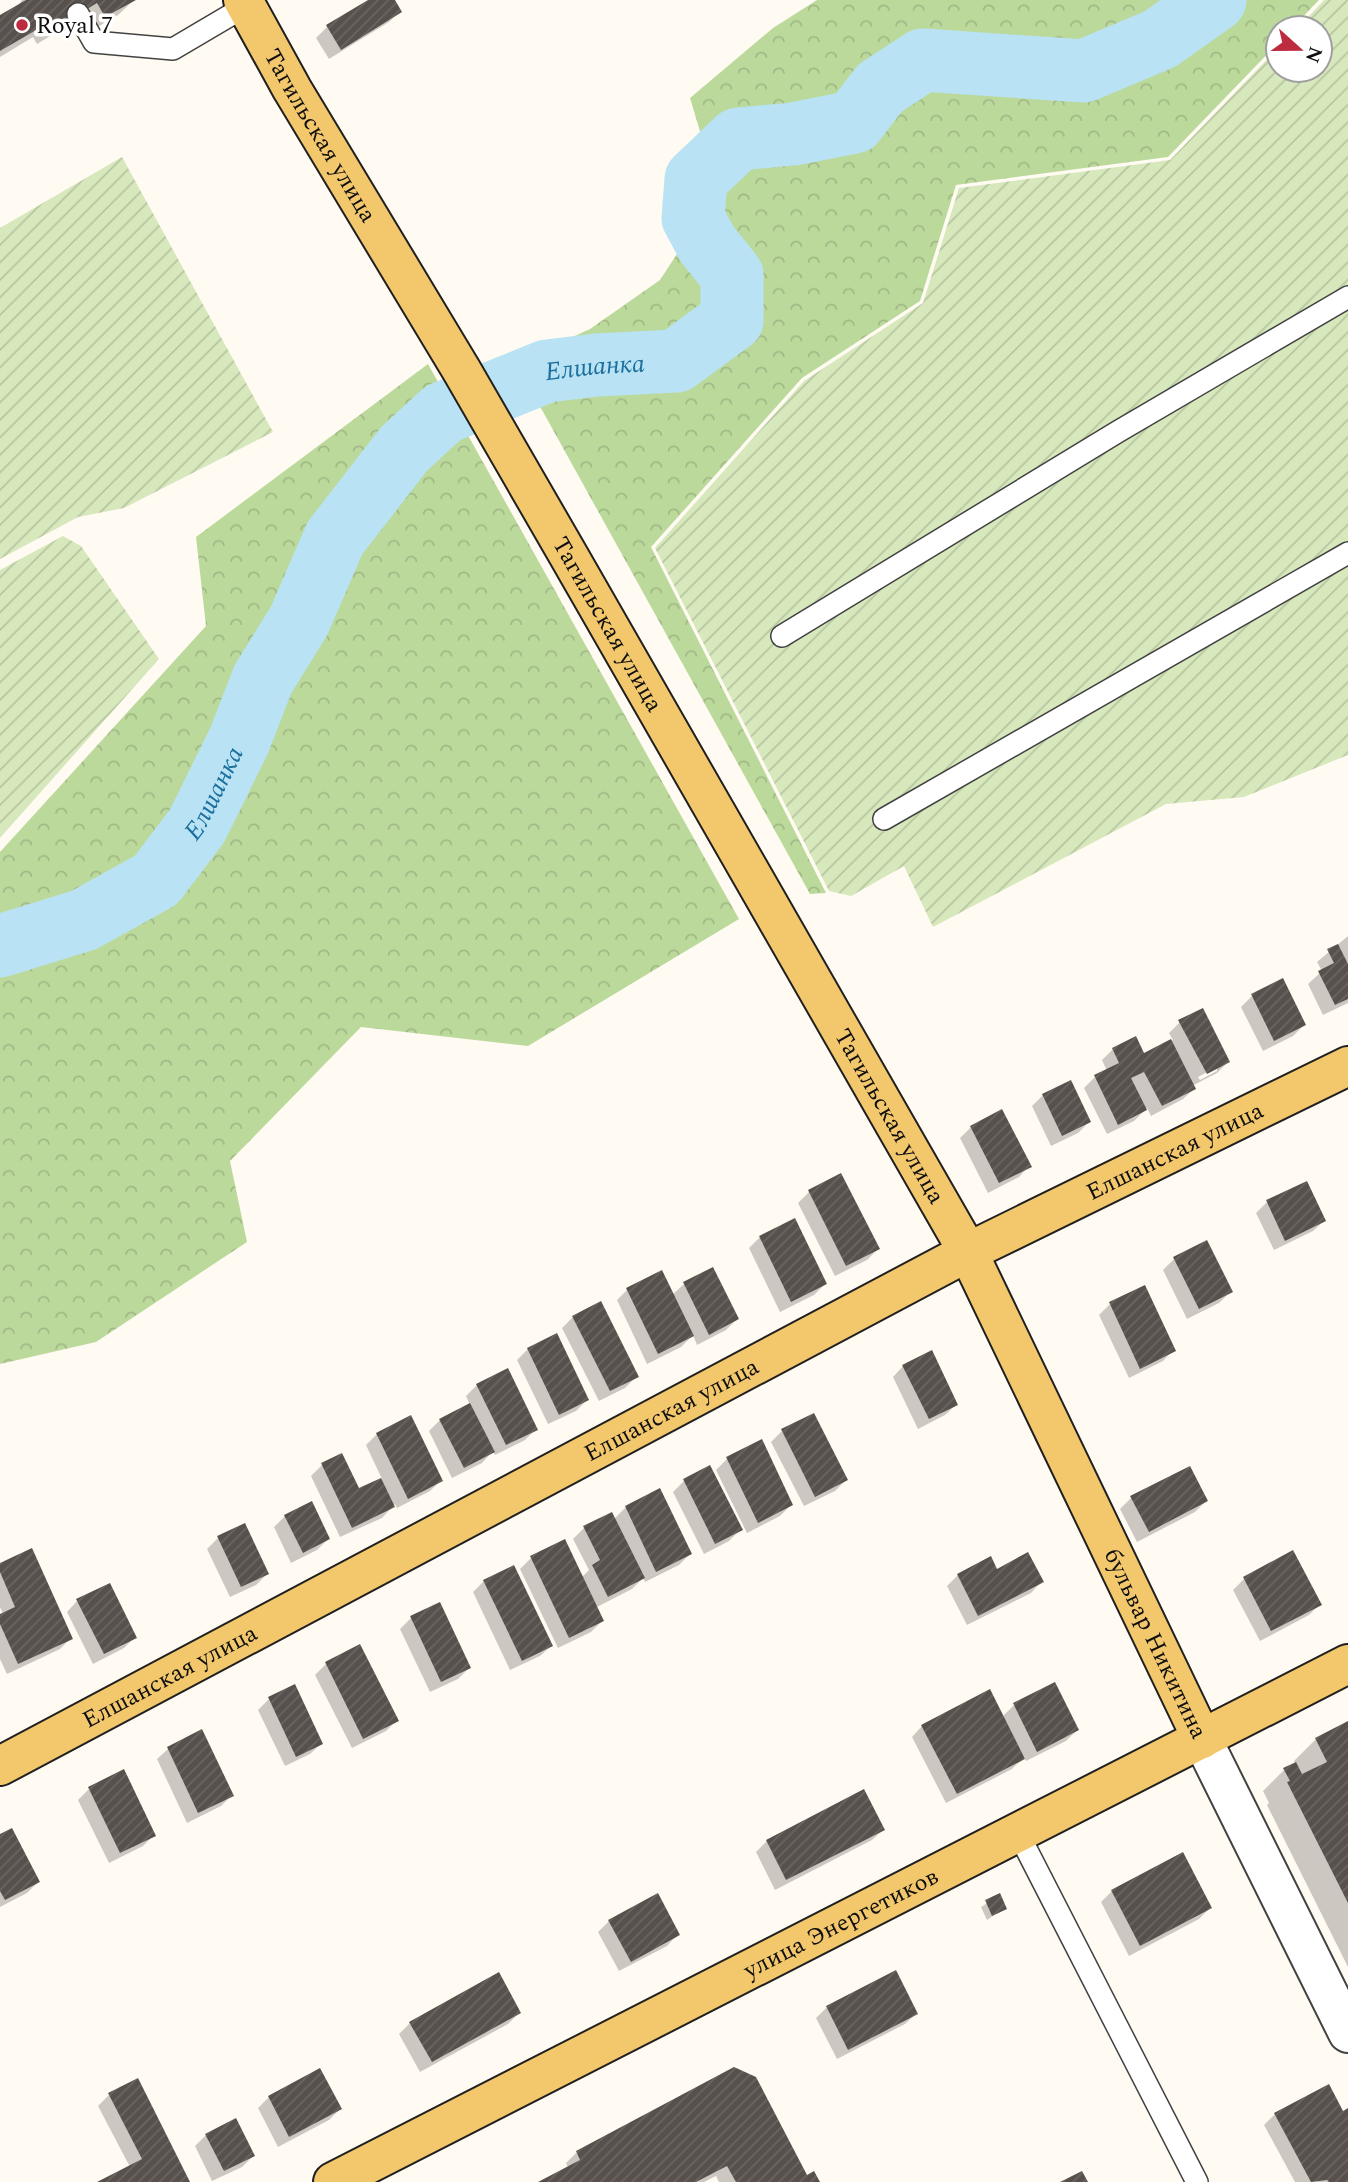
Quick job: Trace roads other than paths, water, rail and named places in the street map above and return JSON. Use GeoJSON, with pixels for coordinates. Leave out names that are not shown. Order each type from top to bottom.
{"type":"FeatureCollection","features":[{"type":"Feature","properties":{"kind":"main road","name":"Тагильская улица"},"geometry":{"type":"LineString","coordinates":[[244,3],[292,89],[462,371],[968,1252]]}},
{"type":"Feature","properties":{"kind":"main road","name":"Елшанская улица"},"geometry":{"type":"LineString","coordinates":[[0,1766],[968,1252],[1348,1066]]}},
{"type":"Feature","properties":{"kind":"main road","name":"бульвар Никитина"},"geometry":{"type":"LineString","coordinates":[[968,1252],[1202,1739]]}},
{"type":"Feature","properties":{"kind":"main road","name":"улица Энергетиков"},"geometry":{"type":"LineString","coordinates":[[333,2182],[1348,1664]]}},
{"type":"Feature","properties":{"kind":"street","name":"бульвар Никитина"},"geometry":{"type":"LineString","coordinates":[[1202,1739],[1348,2033]]}},
{"type":"Feature","properties":{"kind":"lane"},"geometry":{"type":"LineString","coordinates":[[78,14],[94,42],[173,49],[244,3]]}},
{"type":"Feature","properties":{"kind":"lane"},"geometry":{"type":"LineString","coordinates":[[782,636],[1119,431],[1348,297]]}},
{"type":"Feature","properties":{"kind":"lane"},"geometry":{"type":"LineString","coordinates":[[884,819],[1348,553]]}},
{"type":"Feature","properties":{"kind":"lane"},"geometry":{"type":"LineString","coordinates":[[1018,1833],[1197,2182]]}},
{"type":"Feature","properties":{"kind":"waterway","name":"Елшанка"},"geometry":{"type":"LineString","coordinates":[[0,946],[84,920],[156,880],[197,826],[239,741],[263,679],[299,621],[335,538],[404,449],[443,413],[547,371],[597,365],[676,361],[732,320],[732,275],[707,244],[693,218],[696,179],[738,139],[793,134],[854,122],[880,88],[923,60],[1084,71],[1160,39],[1215,0]]}},
{"type":"Feature","properties":{"kind":"place","name":"Royal 7"},"geometry":{"type":"Point","coordinates":[22,25]}}]}
